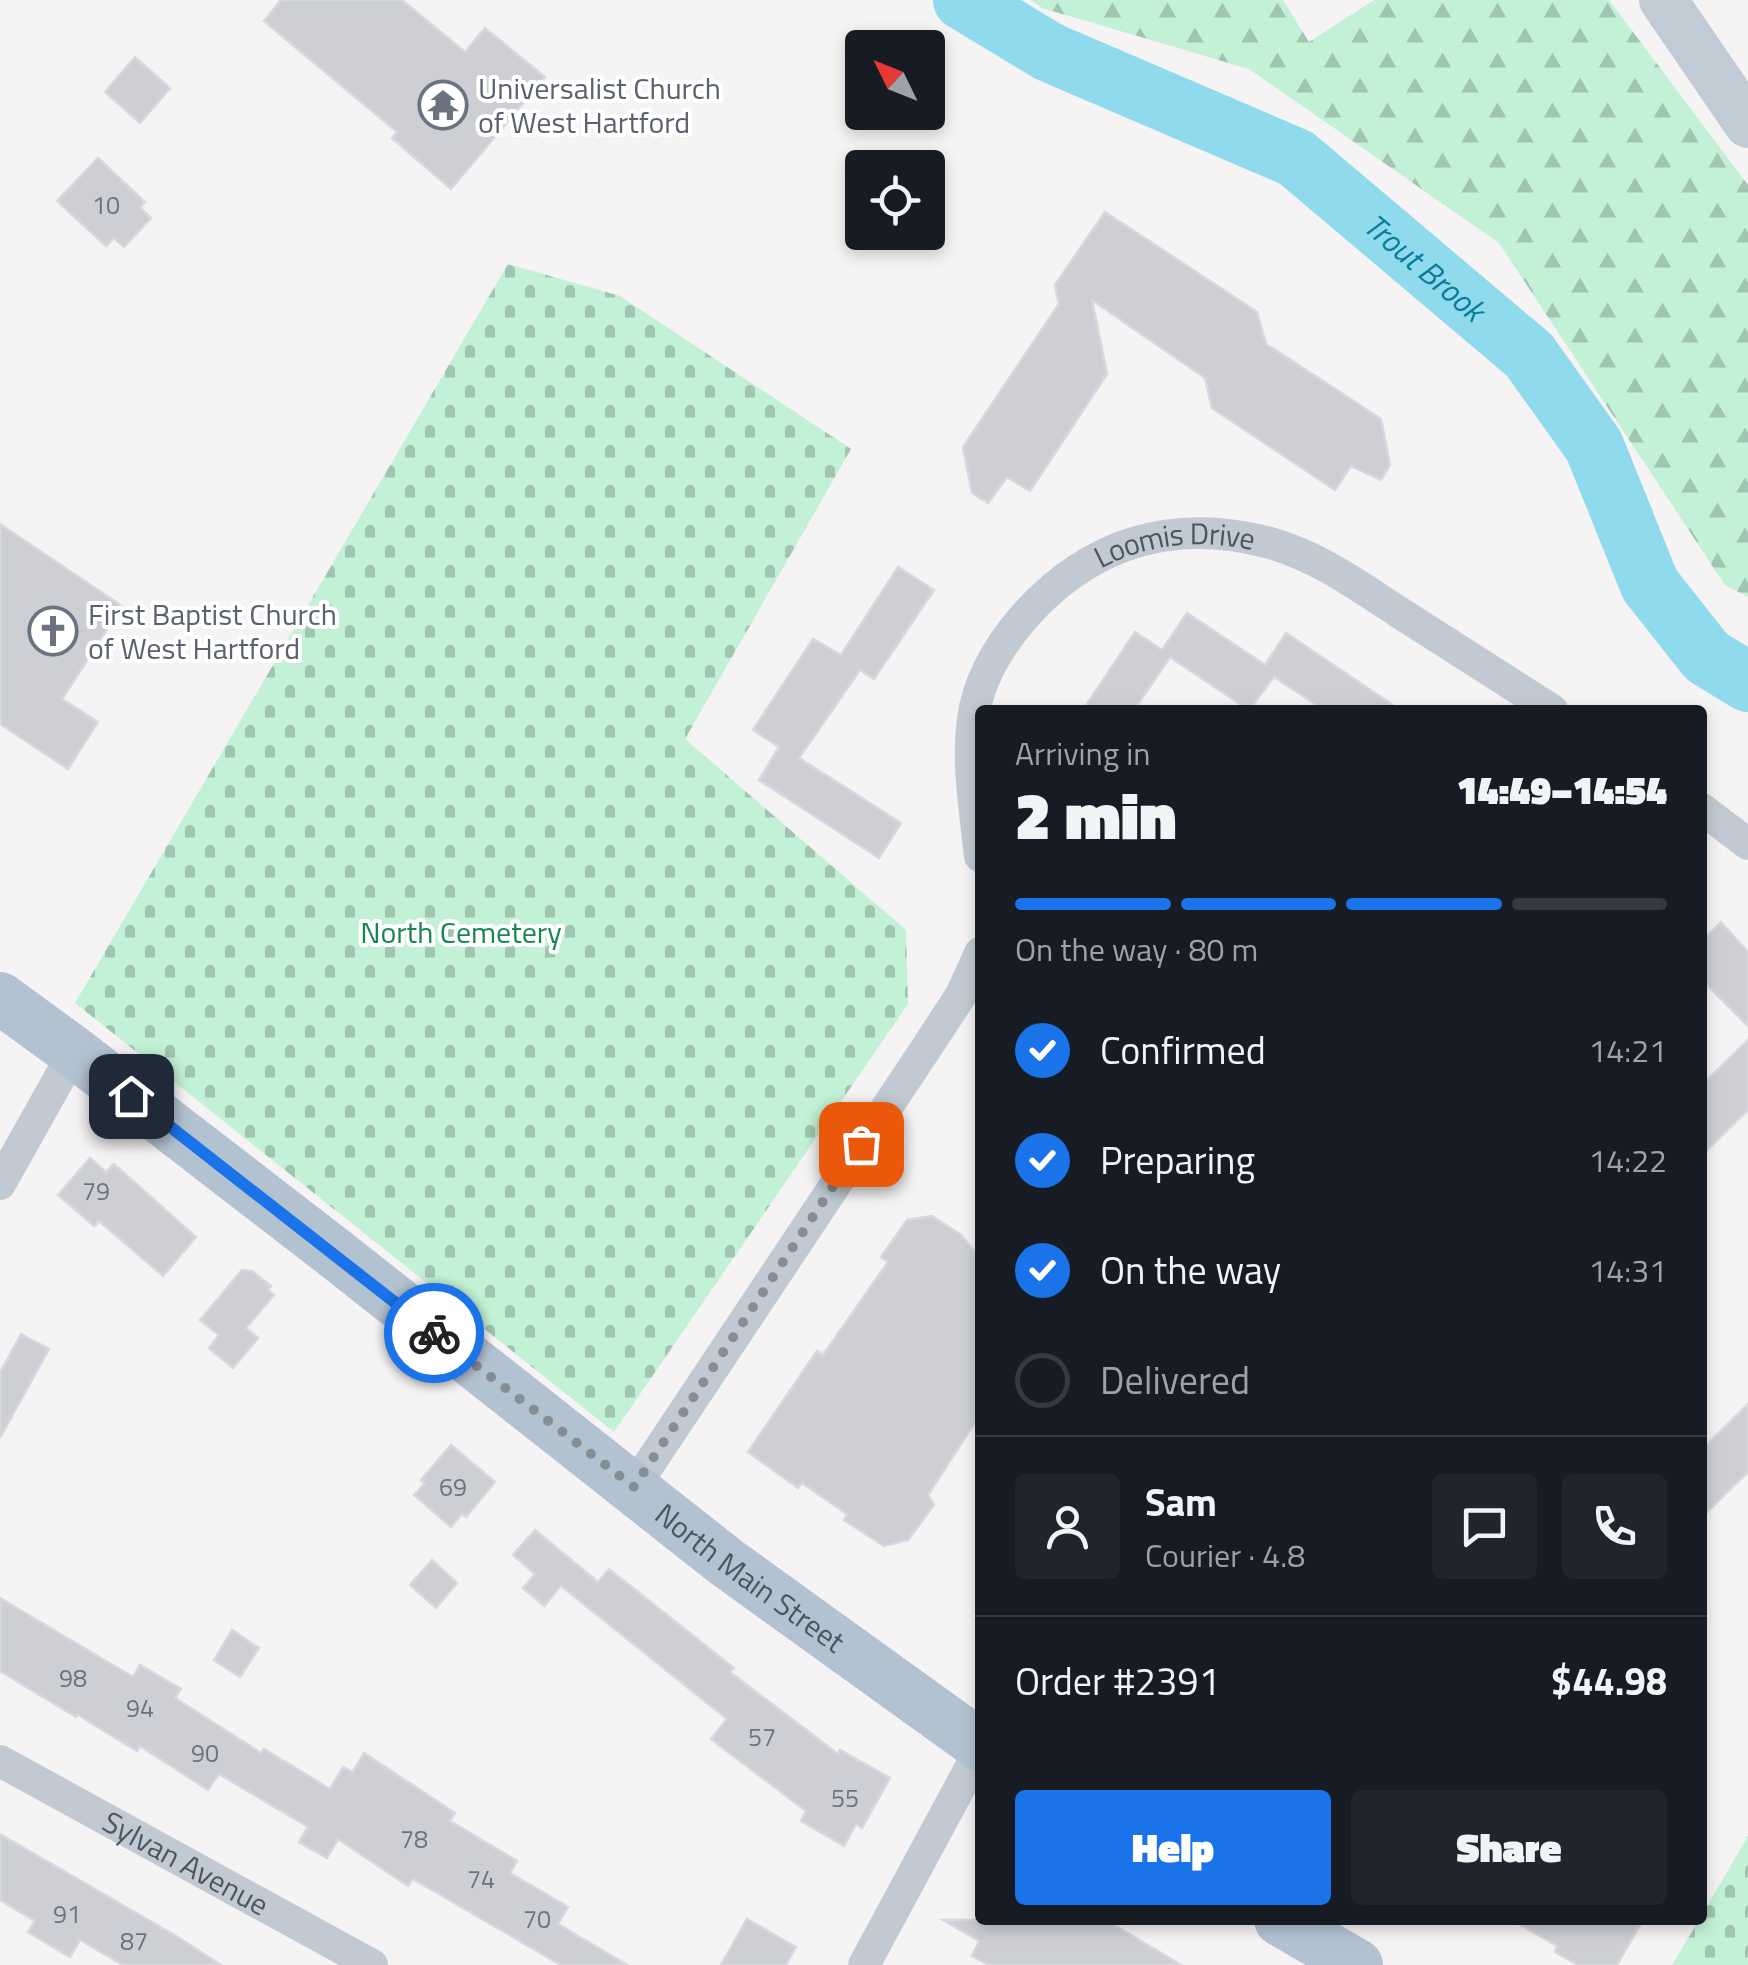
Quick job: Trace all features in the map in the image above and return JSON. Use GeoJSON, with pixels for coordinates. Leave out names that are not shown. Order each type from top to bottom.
{"type":"FeatureCollection","features":[{"type":"Feature","properties":{"kind":"main road"},"geometry":{"type":"LineString","coordinates":[[1663,0],[1747,118]]}},
{"type":"Feature","properties":{"kind":"main road","name":"North Main Street"},"geometry":{"type":"LineString","coordinates":[[0,998],[726,1562],[975,1743]]}},
{"type":"Feature","properties":{"kind":"main road"},"geometry":{"type":"LineString","coordinates":[[1289,1925],[1358,1965]]}},
{"type":"Feature","properties":{"kind":"street","name":"Loomis Drive"},"geometry":{"type":"LineString","coordinates":[[976,705],[983,679],[1009,634],[1043,596],[1096,556],[1144,538],[1184,532],[1222,533],[1271,543],[1316,560],[1544,705]]}},
{"type":"Feature","properties":{"kind":"street","name":"Loomis Drive"},"geometry":{"type":"LineString","coordinates":[[975,709],[970,766],[975,811]]}},
{"type":"Feature","properties":{"kind":"street"},"geometry":{"type":"LineString","coordinates":[[1707,813],[1748,844]]}},
{"type":"Feature","properties":{"kind":"street"},"geometry":{"type":"LineString","coordinates":[[634,1487],[927,1047],[975,964]]}},
{"type":"Feature","properties":{"kind":"street"},"geometry":{"type":"LineString","coordinates":[[0,1184],[74,1052]]}},
{"type":"Feature","properties":{"kind":"street"},"geometry":{"type":"LineString","coordinates":[[864,1965],[975,1756]]}},
{"type":"Feature","properties":{"kind":"street","name":"Sylvan Avenue"},"geometry":{"type":"LineString","coordinates":[[0,1761],[372,1965]]}},
{"type":"Feature","properties":{"kind":"green space"},"geometry":{"type":"Polygon","coordinates":[[[1031,0],[1283,0],[1309,42],[1374,0],[1609,0],[1748,185],[1748,597],[1725,585],[1499,243],[1249,69],[1042,8],[1031,0]]]}},
{"type":"Feature","properties":{"kind":"green space","name":"North Cemetery"},"geometry":{"type":"Polygon","coordinates":[[[508,264],[620,296],[851,449],[685,739],[906,930],[908,1004],[614,1432],[75,1003],[508,264]]]}},
{"type":"Feature","properties":{"kind":"green space"},"geometry":{"type":"Polygon","coordinates":[[[1748,1836],[1748,1965],[1672,1965],[1696,1925],[1707,1925],[1707,1906],[1748,1836]]]}},
{"type":"Feature","properties":{"kind":"building","name":"Universalist Church of West Hartford"},"geometry":{"type":"Polygon","coordinates":[[[281,0],[402,0],[465,52],[485,28],[545,77],[451,189],[392,138],[397,132],[264,21],[281,0]]]}},
{"type":"Feature","properties":{"kind":"building"},"geometry":{"type":"Polygon","coordinates":[[[135,57],[170,88],[140,123],[105,92],[135,57]]]}},
{"type":"Feature","properties":{"kind":"building"},"geometry":{"type":"Polygon","coordinates":[[[98,158],[145,202],[140,208],[151,218],[124,247],[114,238],[106,246],[57,201],[98,158]]]}},
{"type":"Feature","properties":{"kind":"building"},"geometry":{"type":"Polygon","coordinates":[[[1105,212],[1257,312],[1266,344],[1381,419],[1390,465],[1381,480],[1351,466],[1335,490],[1212,408],[1205,378],[1092,300],[1107,374],[1030,491],[1007,477],[988,503],[972,493],[963,447],[1059,304],[1055,285],[1105,212]]]}},
{"type":"Feature","properties":{"kind":"building","name":"First Baptist Church of West Hartford"},"geometry":{"type":"Polygon","coordinates":[[[0,524],[122,606],[62,699],[98,722],[68,769],[0,724],[0,524]]]}},
{"type":"Feature","properties":{"kind":"building"},"geometry":{"type":"Polygon","coordinates":[[[898,567],[934,590],[874,679],[860,670],[799,758],[901,823],[879,858],[759,780],[779,747],[753,730],[813,639],[841,655],[898,567]]]}},
{"type":"Feature","properties":{"kind":"building"},"geometry":{"type":"Polygon","coordinates":[[[1187,613],[1265,665],[1286,633],[1393,705],[1316,705],[1274,677],[1253,705],[1242,705],[1170,657],[1137,705],[1086,705],[1135,632],[1162,650],[1187,613]]]}},
{"type":"Feature","properties":{"kind":"building"},"geometry":{"type":"Polygon","coordinates":[[[1721,922],[1748,952],[1748,1026],[1707,985],[1707,936],[1721,922]]]}},
{"type":"Feature","properties":{"kind":"building"},"geometry":{"type":"Polygon","coordinates":[[[1748,1040],[1748,1110],[1707,1150],[1707,1080],[1748,1040]]]}},
{"type":"Feature","properties":{"kind":"building"},"geometry":{"type":"Polygon","coordinates":[[[90,1158],[106,1172],[114,1164],[196,1237],[163,1276],[99,1221],[94,1226],[58,1195],[90,1158]]]}},
{"type":"Feature","properties":{"kind":"building"},"geometry":{"type":"Polygon","coordinates":[[[932,1216],[961,1235],[975,1252],[975,1423],[928,1495],[934,1505],[908,1540],[884,1546],[844,1520],[847,1514],[802,1483],[798,1488],[748,1452],[817,1351],[823,1355],[888,1262],[881,1257],[907,1220],[932,1216]]]}},
{"type":"Feature","properties":{"kind":"building"},"geometry":{"type":"Polygon","coordinates":[[[242,1270],[252,1271],[271,1286],[268,1290],[274,1295],[246,1328],[258,1338],[233,1368],[209,1348],[219,1335],[200,1320],[242,1270]]]}},
{"type":"Feature","properties":{"kind":"building"},"geometry":{"type":"Polygon","coordinates":[[[21,1334],[49,1349],[0,1438],[0,1373],[21,1334]]]}},
{"type":"Feature","properties":{"kind":"building"},"geometry":{"type":"Polygon","coordinates":[[[1748,1404],[1748,1472],[1707,1512],[1707,1444],[1748,1404]]]}},
{"type":"Feature","properties":{"kind":"building"},"geometry":{"type":"Polygon","coordinates":[[[451,1445],[495,1482],[466,1517],[462,1514],[451,1527],[414,1495],[425,1483],[421,1480],[451,1445]]]}},
{"type":"Feature","properties":{"kind":"building"},"geometry":{"type":"Polygon","coordinates":[[[535,1530],[598,1582],[609,1569],[734,1668],[730,1672],[838,1754],[840,1750],[890,1778],[862,1828],[856,1824],[844,1846],[801,1821],[806,1811],[711,1739],[727,1719],[561,1586],[544,1606],[523,1588],[535,1574],[513,1555],[535,1530]]]}},
{"type":"Feature","properties":{"kind":"building"},"geometry":{"type":"Polygon","coordinates":[[[432,1560],[457,1583],[436,1608],[410,1585],[432,1560]]]}},
{"type":"Feature","properties":{"kind":"building"},"geometry":{"type":"Polygon","coordinates":[[[0,1598],[133,1677],[140,1665],[181,1689],[175,1698],[261,1753],[264,1749],[330,1789],[343,1767],[353,1772],[364,1753],[455,1813],[450,1821],[517,1861],[510,1873],[568,1907],[558,1924],[627,1965],[561,1965],[413,1879],[408,1886],[338,1839],[327,1858],[299,1842],[308,1827],[219,1774],[208,1790],[140,1746],[137,1751],[76,1717],[0,1671],[0,1598]]]}},
{"type":"Feature","properties":{"kind":"building"},"geometry":{"type":"Polygon","coordinates":[[[232,1630],[259,1648],[240,1677],[214,1660],[232,1630]]]}},
{"type":"Feature","properties":{"kind":"building"},"geometry":{"type":"Polygon","coordinates":[[[0,1834],[221,1965],[123,1965],[80,1940],[70,1957],[28,1932],[35,1921],[0,1900],[0,1834]]]}},
{"type":"Feature","properties":{"kind":"building"},"geometry":{"type":"Polygon","coordinates":[[[747,1919],[796,1947],[786,1965],[721,1965],[747,1919]]]}},
{"type":"Feature","properties":{"kind":"building"},"geometry":{"type":"Polygon","coordinates":[[[943,1920],[975,1920],[975,1925],[1114,1925],[1181,1965],[989,1965],[972,1956],[979,1941],[943,1920]]]}},
{"type":"Feature","properties":{"kind":"building"},"geometry":{"type":"Polygon","coordinates":[[[1521,1925],[1640,1925],[1617,1965],[1578,1965],[1555,1952],[1557,1946],[1521,1925]]]}},
{"type":"Feature","properties":{"kind":"waterway","name":"Trout Brook"},"geometry":{"type":"LineString","coordinates":[[963,0],[1049,52],[1296,158],[1529,355],[1594,446],[1650,585],[1707,657],[1748,682]]}},
{"type":"Feature","properties":{"kind":"way so far"},"geometry":{"type":"LineString","coordinates":[[434,1333],[634,1487],[861,1144]]}},
{"type":"Feature","properties":{"kind":"place","name":"Universalist Church of West Hartford"},"geometry":{"type":"Point","coordinates":[443,105]}},
{"type":"Feature","properties":{"kind":"place","name":"First Baptist Church of West Hartford"},"geometry":{"type":"Point","coordinates":[53,631]}},
{"type":"Feature","properties":{"kind":"route"},"geometry":{"type":"LineString","coordinates":[[131,1096],[434,1333]]}}]}
